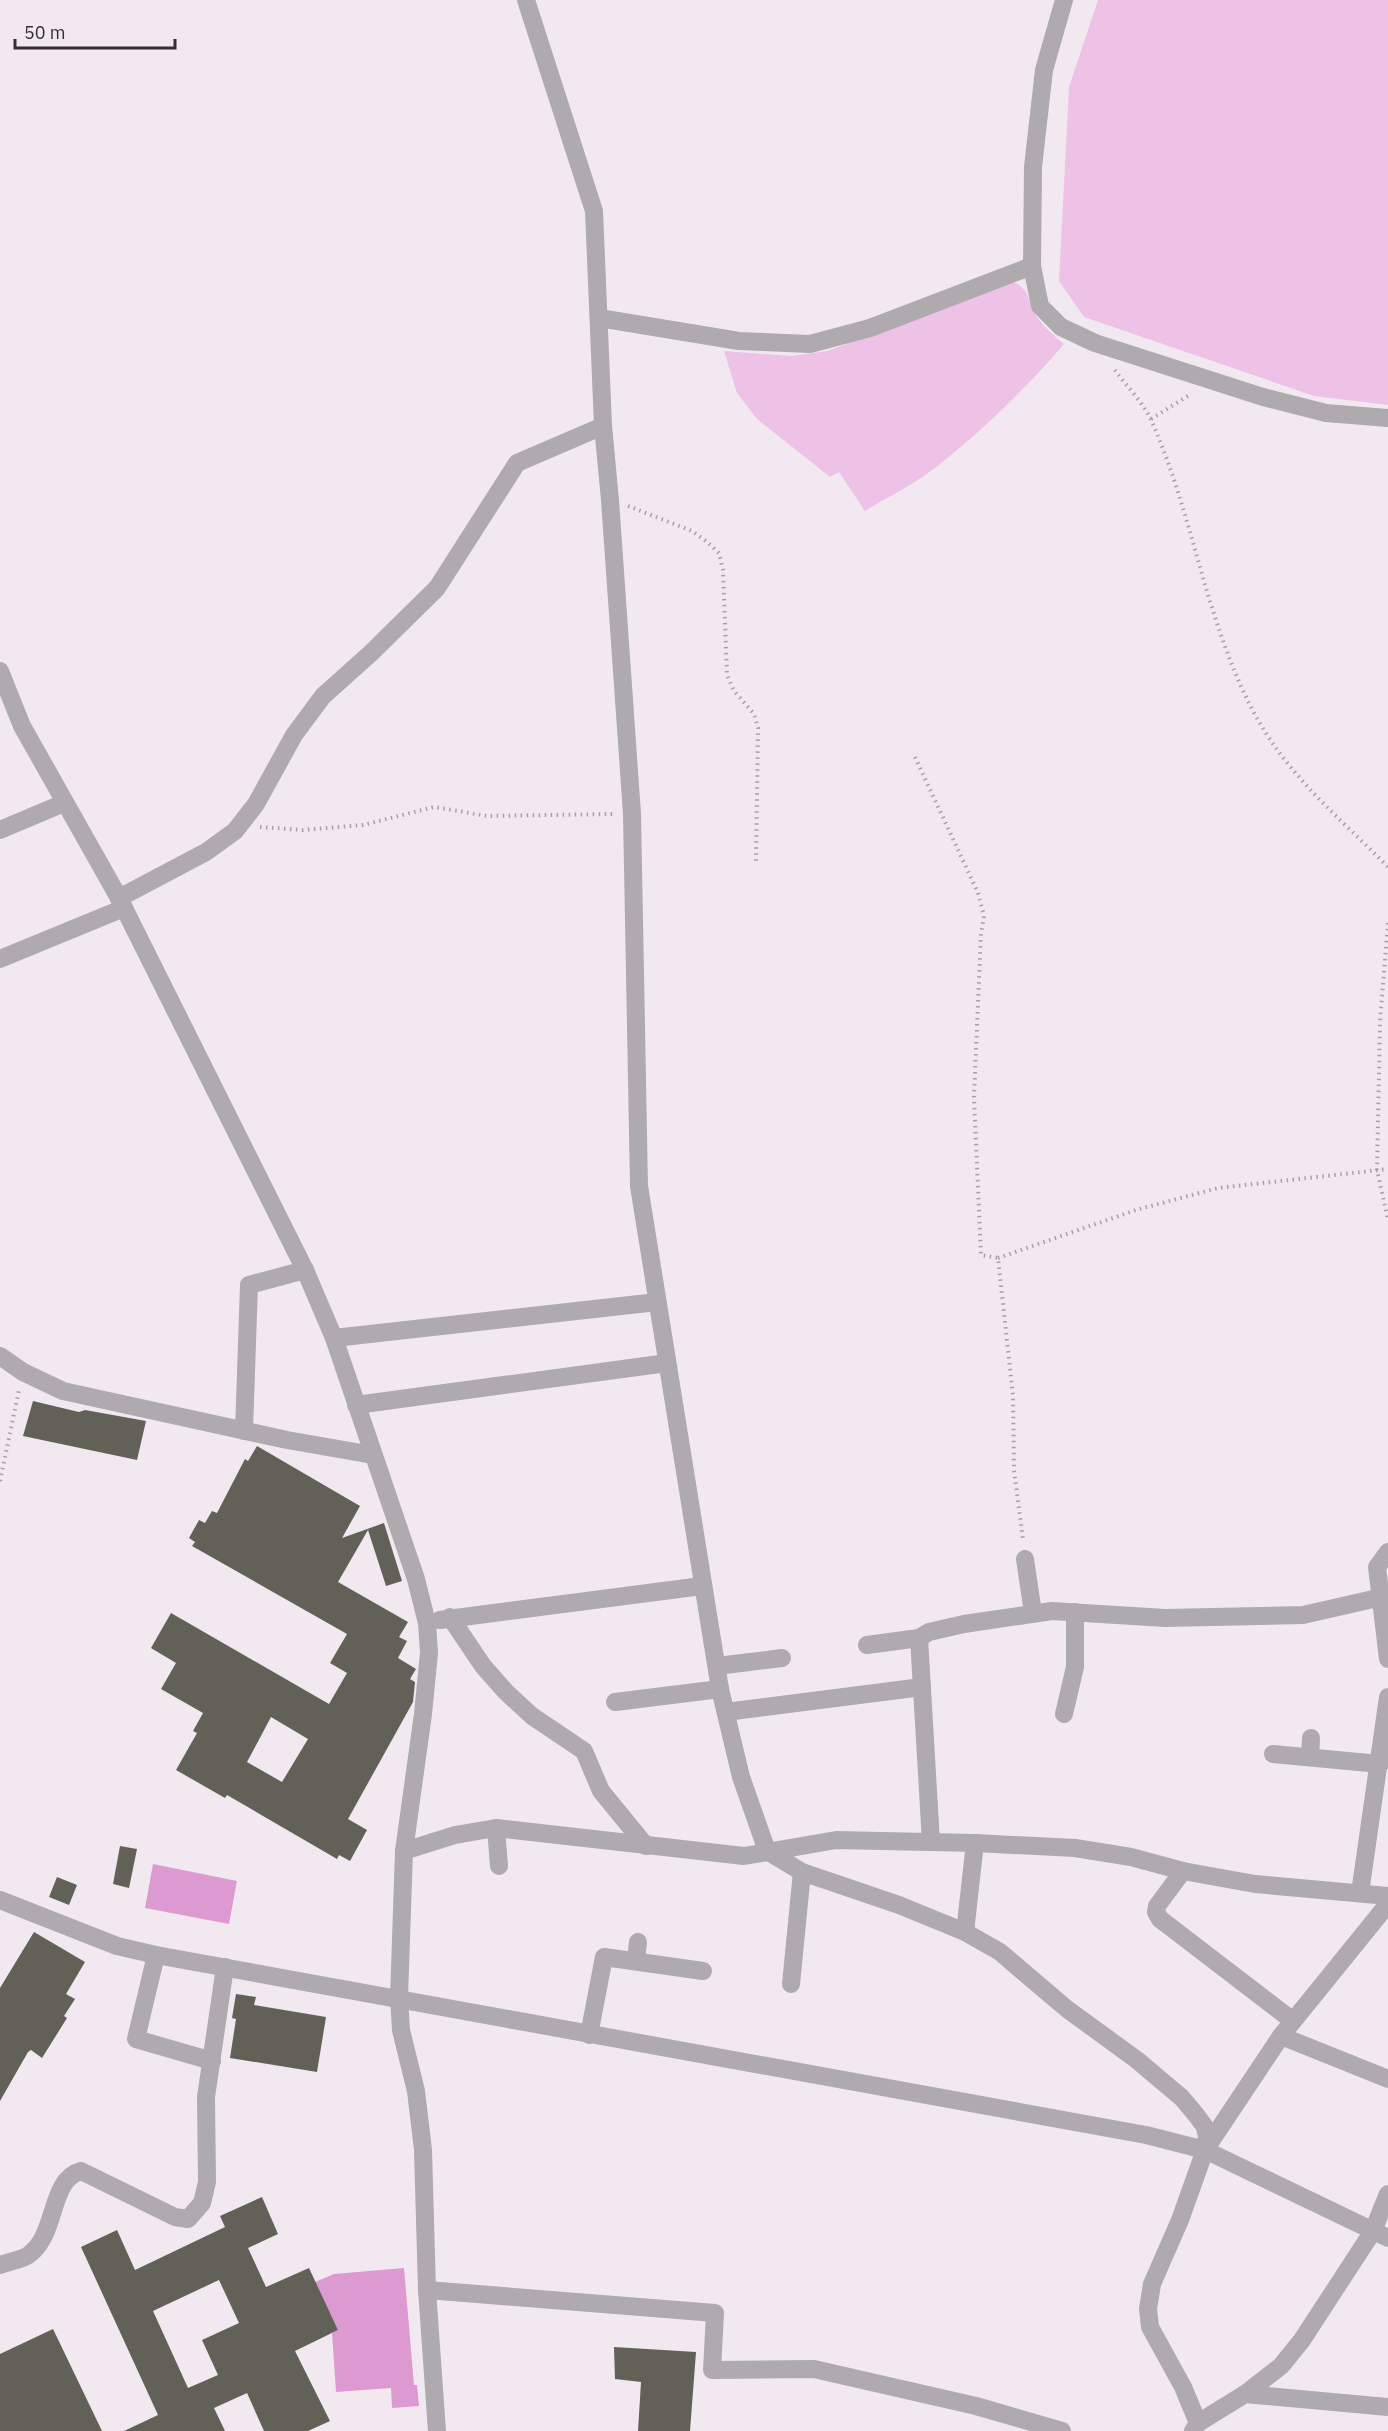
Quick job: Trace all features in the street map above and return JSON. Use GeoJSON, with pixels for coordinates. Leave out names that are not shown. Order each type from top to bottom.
{"type":"FeatureCollection","features":[{"type":"Feature","properties":{"kind":"street"},"geometry":{"type":"LineString","coordinates":[[526,0],[594,211],[603,426],[632,814],[639,1186],[720,1689],[741,1777],[767,1851],[802,1872],[899,1905],[965,1932],[1000,1952],[1067,2009],[1137,2060],[1182,2098],[1204,2127],[1207,2137],[1205,2150],[1180,2220],[1152,2284],[1148,2309],[1150,2327],[1184,2387],[1195,2427],[1245,2394],[1281,2366],[1380,2234],[1388,2194]]}},
{"type":"Feature","properties":{"kind":"street"},"geometry":{"type":"LineString","coordinates":[[1064,0],[1044,70],[1033,167],[1032,266],[1040,306],[1061,327],[1095,343],[1326,414],[1388,418]]}},
{"type":"Feature","properties":{"kind":"street"},"geometry":{"type":"LineString","coordinates":[[599,318],[739,341],[810,344],[870,328],[1032,266]]}},
{"type":"Feature","properties":{"kind":"street"},"geometry":{"type":"LineString","coordinates":[[0,959],[121,903],[206,852],[239,826],[256,804],[294,735],[323,696],[437,588],[517,463],[603,426]]}},
{"type":"Feature","properties":{"kind":"street"},"geometry":{"type":"LineString","coordinates":[[0,671],[5,697],[121,903],[305,1270],[334,1338],[405,1544],[427,1623],[429,1653],[423,1714],[404,1851],[399,1998],[401,2030],[416,2091],[423,2150],[427,2290],[437,2431]]}},
{"type":"Feature","properties":{"kind":"street"},"geometry":{"type":"LineString","coordinates":[[0,830],[64,802]]}},
{"type":"Feature","properties":{"kind":"street"},"geometry":{"type":"LineString","coordinates":[[244,1431],[249,1285],[305,1270]]}},
{"type":"Feature","properties":{"kind":"street"},"geometry":{"type":"LineString","coordinates":[[334,1338],[657,1302]]}},
{"type":"Feature","properties":{"kind":"street"},"geometry":{"type":"LineString","coordinates":[[0,1356],[23,1372],[63,1391],[244,1431],[373,1455]]}},
{"type":"Feature","properties":{"kind":"street"},"geometry":{"type":"LineString","coordinates":[[356,1405],[667,1363]]}},
{"type":"Feature","properties":{"kind":"street"},"geometry":{"type":"LineString","coordinates":[[1388,1552],[1377,1567],[1388,1659]]}},
{"type":"Feature","properties":{"kind":"street"},"geometry":{"type":"LineString","coordinates":[[1025,1559],[1033,1613]]}},
{"type":"Feature","properties":{"kind":"street"},"geometry":{"type":"LineString","coordinates":[[427,1623],[450,1617],[702,1586]]}},
{"type":"Feature","properties":{"kind":"street"},"geometry":{"type":"LineString","coordinates":[[867,1645],[919,1638],[929,1632],[964,1624],[1033,1613],[1075,1612],[1165,1618],[1304,1615],[1382,1597]]}},
{"type":"Feature","properties":{"kind":"street"},"geometry":{"type":"LineString","coordinates":[[1064,1714],[1075,1667],[1075,1612]]}},
{"type":"Feature","properties":{"kind":"street"},"geometry":{"type":"LineString","coordinates":[[450,1617],[483,1666],[506,1692],[532,1716],[584,1751],[601,1791],[646,1846]]}},
{"type":"Feature","properties":{"kind":"street"},"geometry":{"type":"LineString","coordinates":[[919,1638],[931,1842]]}},
{"type":"Feature","properties":{"kind":"street"},"geometry":{"type":"LineString","coordinates":[[717,1666],[782,1658]]}},
{"type":"Feature","properties":{"kind":"street"},"geometry":{"type":"LineString","coordinates":[[726,1712],[922,1687]]}},
{"type":"Feature","properties":{"kind":"street"},"geometry":{"type":"LineString","coordinates":[[615,1702],[651,1706],[720,1689]]}},
{"type":"Feature","properties":{"kind":"street"},"geometry":{"type":"LineString","coordinates":[[1360,1893],[1382,1786],[1380,1764],[1388,1697]]}},
{"type":"Feature","properties":{"kind":"street"},"geometry":{"type":"LineString","coordinates":[[1310,1757],[1311,1738]]}},
{"type":"Feature","properties":{"kind":"street"},"geometry":{"type":"LineString","coordinates":[[1273,1754],[1380,1764]]}},
{"type":"Feature","properties":{"kind":"street"},"geometry":{"type":"LineString","coordinates":[[404,1851],[454,1834],[496,1828],[744,1856],[836,1840],[975,1843],[1075,1848],[1131,1857],[1183,1871],[1255,1884],[1388,1896]]}},
{"type":"Feature","properties":{"kind":"street"},"geometry":{"type":"LineString","coordinates":[[496,1828],[499,1866]]}},
{"type":"Feature","properties":{"kind":"street"},"geometry":{"type":"LineString","coordinates":[[965,1932],[975,1843]]}},
{"type":"Feature","properties":{"kind":"street"},"geometry":{"type":"LineString","coordinates":[[1183,1871],[1157,1906],[1156,1912],[1160,1919],[1293,2021]]}},
{"type":"Feature","properties":{"kind":"street"},"geometry":{"type":"LineString","coordinates":[[791,1984],[802,1872]]}},
{"type":"Feature","properties":{"kind":"street"},"geometry":{"type":"LineString","coordinates":[[0,1900],[117,1946],[156,1956],[1077,2121],[1205,2150],[1380,2234]]}},
{"type":"Feature","properties":{"kind":"street"},"geometry":{"type":"LineString","coordinates":[[1205,2150],[1281,2036],[1388,1904]]}},
{"type":"Feature","properties":{"kind":"street"},"geometry":{"type":"LineString","coordinates":[[636,1961],[638,1942]]}},
{"type":"Feature","properties":{"kind":"street"},"geometry":{"type":"LineString","coordinates":[[156,1956],[136,2039],[212,2061]]}},
{"type":"Feature","properties":{"kind":"street"},"geometry":{"type":"LineString","coordinates":[[589,2035],[604,1957],[703,1971]]}},
{"type":"Feature","properties":{"kind":"street"},"geometry":{"type":"LineString","coordinates":[[0,2265],[30,2255],[48,2233],[62,2185],[73,2173],[81,2171],[175,2217],[188,2219],[197,2212],[202,2203],[207,2182],[206,2097],[225,1967]]}},
{"type":"Feature","properties":{"kind":"street"},"geometry":{"type":"LineString","coordinates":[[1281,2036],[1388,2079]]}},
{"type":"Feature","properties":{"kind":"street"},"geometry":{"type":"LineString","coordinates":[[427,2290],[715,2313],[712,2370],[814,2370],[976,2406],[1062,2431]]}},
{"type":"Feature","properties":{"kind":"street"},"geometry":{"type":"LineString","coordinates":[[1245,2394],[1388,2407]]}},
{"type":"Feature","properties":{"kind":"path"},"geometry":{"type":"LineString","coordinates":[[1095,343],[1151,419],[1186,514],[1211,608],[1252,708],[1279,754],[1333,815],[1388,867]]}},
{"type":"Feature","properties":{"kind":"path"},"geometry":{"type":"LineString","coordinates":[[1151,419],[1212,380]]}},
{"type":"Feature","properties":{"kind":"path"},"geometry":{"type":"LineString","coordinates":[[610,500],[692,531],[719,554],[723,570],[727,675],[734,692],[754,714],[758,728],[756,864]]}},
{"type":"Feature","properties":{"kind":"path"},"geometry":{"type":"LineString","coordinates":[[915,757],[978,892],[984,916],[981,934],[975,1108],[981,1255],[998,1258],[1136,1210],[1218,1188],[1388,1169]]}},
{"type":"Feature","properties":{"kind":"path"},"geometry":{"type":"LineString","coordinates":[[239,826],[303,830],[363,825],[434,807],[488,816],[632,814]]}},
{"type":"Feature","properties":{"kind":"path"},"geometry":{"type":"LineString","coordinates":[[1388,923],[1380,1022],[1377,1170],[1388,1220]]}},
{"type":"Feature","properties":{"kind":"path"},"geometry":{"type":"LineString","coordinates":[[998,1258],[1013,1396],[1014,1470],[1025,1559]]}},
{"type":"Feature","properties":{"kind":"path"},"geometry":{"type":"LineString","coordinates":[[0,1481],[23,1372]]}},
{"type":"Feature","properties":{"kind":"shaded area"},"geometry":{"type":"Polygon","coordinates":[[[1098,0],[1388,0],[1388,405],[1314,396],[1084,317],[1059,281],[1069,87],[1098,0]]]}},
{"type":"Feature","properties":{"kind":"shaded area"},"geometry":{"type":"Polygon","coordinates":[[[1014,282],[1026,292],[1040,321],[1064,344],[1016,396],[960,448],[924,476],[865,511],[839,472],[830,477],[757,419],[737,393],[724,351],[792,356],[827,351],[1014,282]]]}},
{"type":"Feature","properties":{"kind":"shaded area"},"geometry":{"type":"Polygon","coordinates":[[[153,1864],[237,1881],[229,1924],[145,1908],[153,1864]]]}},
{"type":"Feature","properties":{"kind":"shaded area"},"geometry":{"type":"Polygon","coordinates":[[[404,2268],[414,2385],[417,2385],[419,2406],[392,2408],[391,2388],[336,2392],[332,2333],[338,2330],[315,2282],[334,2274],[404,2268]]]}},
{"type":"Feature","properties":{"kind":"building"},"geometry":{"type":"Polygon","coordinates":[[[33,1401],[79,1412],[85,1410],[146,1421],[137,1460],[23,1436],[33,1401]]]}},
{"type":"Feature","properties":{"kind":"building"},"geometry":{"type":"Polygon","coordinates":[[[257,1446],[360,1506],[342,1538],[384,1523],[402,1581],[386,1586],[368,1530],[338,1582],[408,1622],[399,1637],[407,1641],[398,1658],[416,1669],[410,1679],[415,1682],[413,1702],[348,1819],[367,1830],[350,1861],[339,1855],[337,1859],[227,1795],[225,1798],[176,1770],[197,1733],[193,1731],[203,1713],[161,1689],[176,1663],[151,1648],[171,1613],[329,1704],[347,1673],[330,1663],[347,1634],[192,1546],[195,1542],[189,1538],[199,1520],[205,1523],[212,1511],[217,1513],[245,1459],[248,1461],[257,1446]],[[271,1717],[247,1762],[282,1782],[308,1739],[271,1717]]]}},
{"type":"Feature","properties":{"kind":"building"},"geometry":{"type":"Polygon","coordinates":[[[120,1846],[137,1849],[129,1888],[113,1884],[120,1846]]]}},
{"type":"Feature","properties":{"kind":"building"},"geometry":{"type":"Polygon","coordinates":[[[57,1877],[77,1885],[69,1905],[49,1897],[57,1877]]]}},
{"type":"Feature","properties":{"kind":"building"},"geometry":{"type":"Polygon","coordinates":[[[34,1932],[85,1962],[66,1994],[75,1999],[64,2016],[67,2018],[42,2058],[31,2050],[28,2052],[0,2101],[0,1988],[34,1932]]]}},
{"type":"Feature","properties":{"kind":"building"},"geometry":{"type":"Polygon","coordinates":[[[236,1994],[256,1997],[254,2005],[326,2017],[317,2072],[230,2058],[236,2019],[232,2018],[236,1994]]]}},
{"type":"Feature","properties":{"kind":"building"},"geometry":{"type":"Polygon","coordinates":[[[262,2197],[278,2234],[248,2248],[266,2287],[309,2268],[338,2330],[295,2351],[330,2421],[308,2431],[264,2431],[247,2393],[214,2408],[225,2431],[124,2431],[158,2415],[81,2247],[117,2230],[135,2270],[225,2227],[220,2216],[262,2197]],[[219,2280],[153,2311],[188,2388],[218,2375],[202,2340],[239,2323],[219,2280]]]}},
{"type":"Feature","properties":{"kind":"building"},"geometry":{"type":"Polygon","coordinates":[[[53,2329],[102,2431],[0,2431],[0,2354],[53,2329]]]}},
{"type":"Feature","properties":{"kind":"building"},"geometry":{"type":"Polygon","coordinates":[[[614,2347],[696,2352],[690,2431],[638,2431],[641,2382],[615,2379],[614,2347]]]}}]}
